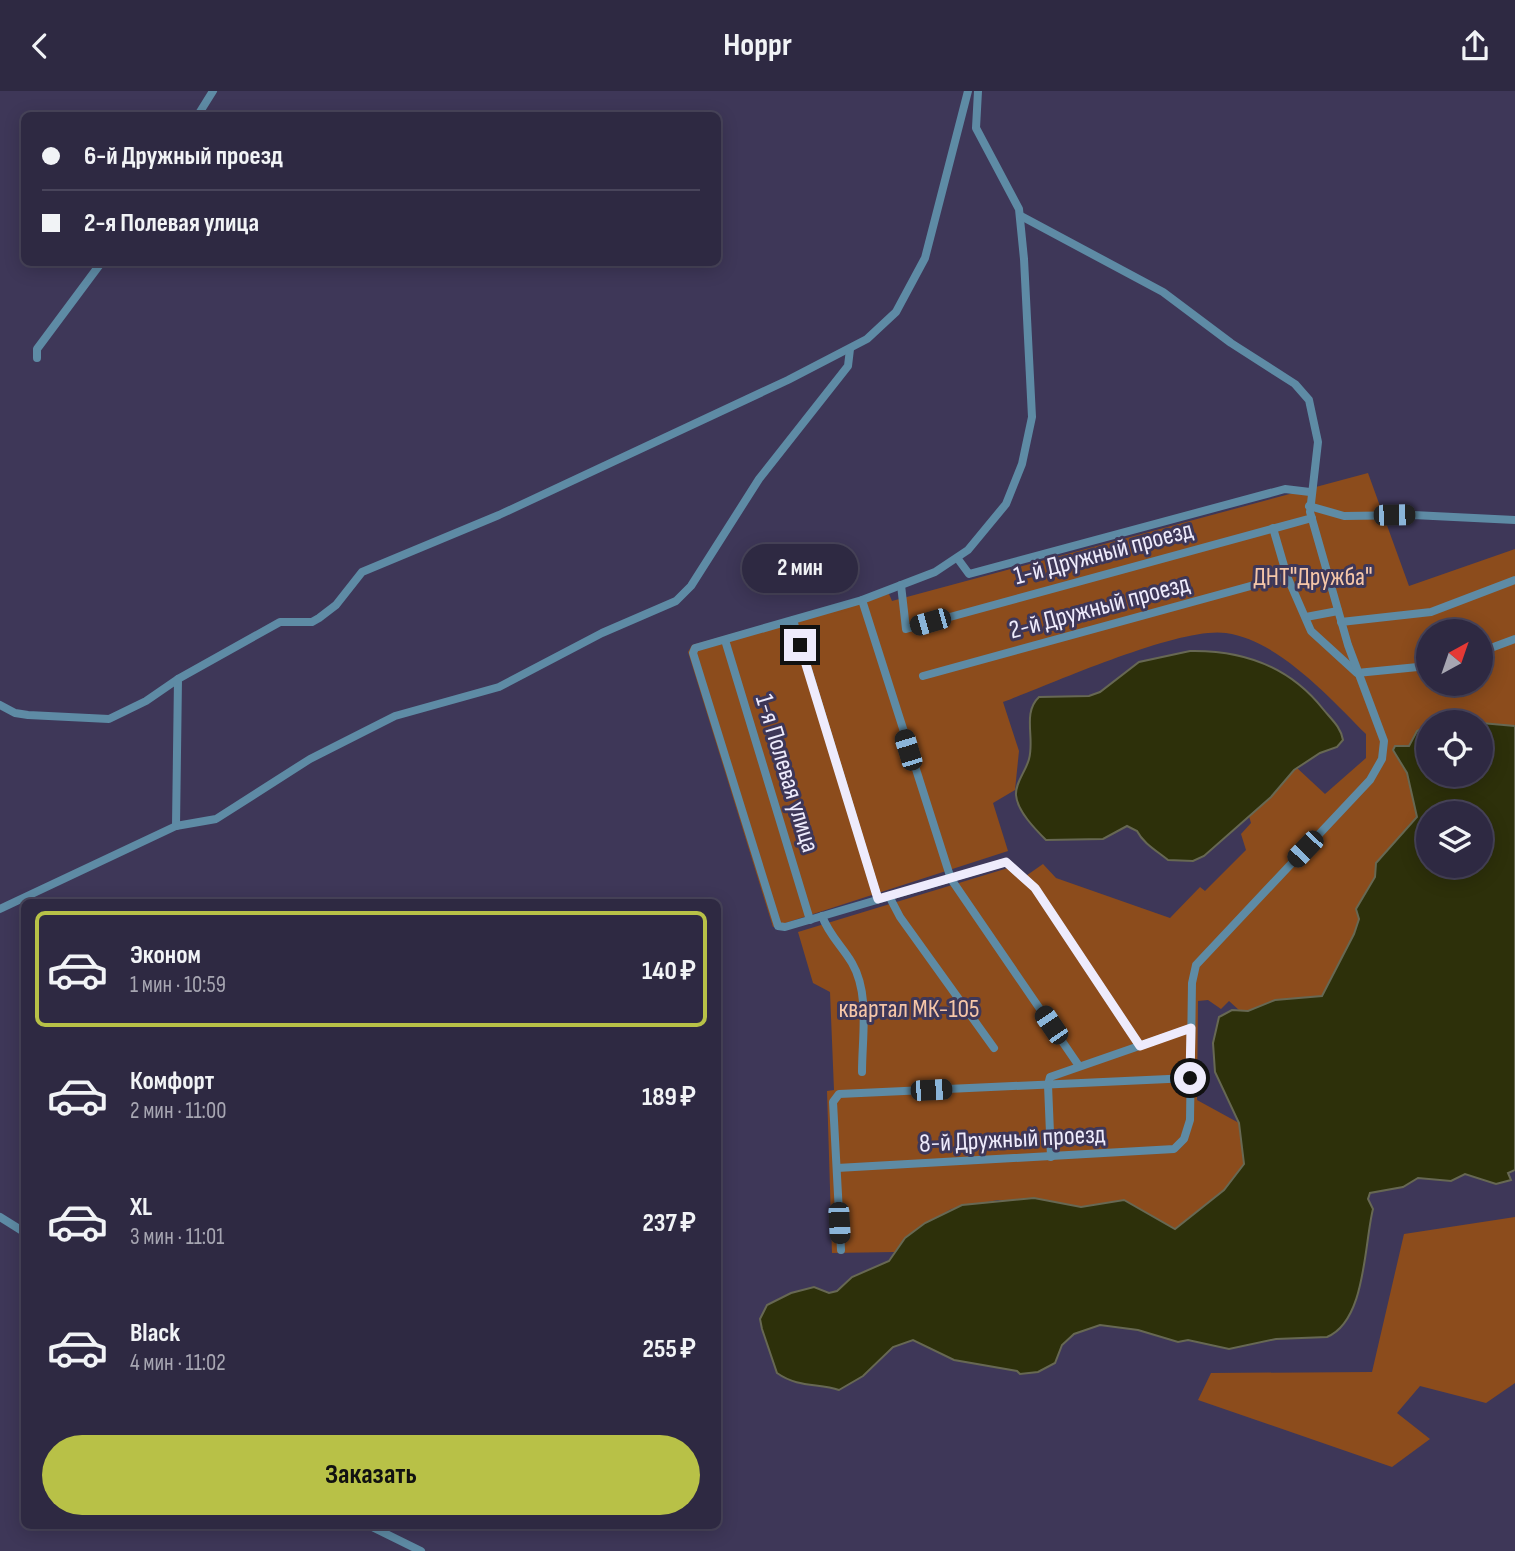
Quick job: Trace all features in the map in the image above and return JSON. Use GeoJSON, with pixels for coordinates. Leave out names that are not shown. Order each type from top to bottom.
{"type":"FeatureCollection","features":[{"type":"Feature","properties":{"kind":"street"},"geometry":{"type":"LineString","coordinates":[[200,112],[213,91]]}},
{"type":"Feature","properties":{"kind":"street"},"geometry":{"type":"LineString","coordinates":[[0,705],[15,713],[28,715],[109,719],[146,701],[178,679],[280,622],[312,622],[319,618],[336,605],[362,572],[499,515],[850,349],[873,334],[896,312],[925,258],[968,91]]}},
{"type":"Feature","properties":{"kind":"street"},"geometry":{"type":"LineString","coordinates":[[978,91],[975,120],[979,136],[1021,216],[1031,384],[1028,444],[1006,504],[979,539],[958,559],[935,572],[862,600],[695,648],[692,653],[775,922],[785,927],[1006,862],[1035,888],[1140,1046]]}},
{"type":"Feature","properties":{"kind":"street"},"geometry":{"type":"LineString","coordinates":[[841,1250],[833,1102],[839,1094],[1190,1078],[1193,975],[1200,959],[1370,780],[1382,759],[1384,745],[1357,673],[1312,518],[1310,492],[1318,442],[1313,410],[1303,391],[1163,292],[1021,216]]}},
{"type":"Feature","properties":{"kind":"street"},"geometry":{"type":"LineString","coordinates":[[37,358],[37,349],[99,266]]}},
{"type":"Feature","properties":{"kind":"street"},"geometry":{"type":"LineString","coordinates":[[21,899],[176,826],[216,819],[310,759],[395,716],[509,683],[601,633],[676,601],[691,586],[760,479],[848,366],[850,349]]}},
{"type":"Feature","properties":{"kind":"street"},"geometry":{"type":"LineString","coordinates":[[958,559],[969,574],[1285,489],[1310,492]]}},
{"type":"Feature","properties":{"kind":"street"},"geometry":{"type":"LineString","coordinates":[[1310,506],[1344,516],[1413,515],[1515,520]]}},
{"type":"Feature","properties":{"kind":"street","name":"1-й Дружный проезд"},"geometry":{"type":"LineString","coordinates":[[901,585],[905,629],[1312,518]]}},
{"type":"Feature","properties":{"kind":"street"},"geometry":{"type":"LineString","coordinates":[[1273,528],[1287,576],[1314,635],[1357,673],[1416,667]]}},
{"type":"Feature","properties":{"kind":"street","name":"2-й Дружный проезд"},"geometry":{"type":"LineString","coordinates":[[923,676],[1287,576]]}},
{"type":"Feature","properties":{"kind":"street"},"geometry":{"type":"LineString","coordinates":[[1341,622],[1431,612],[1515,580]]}},
{"type":"Feature","properties":{"kind":"street"},"geometry":{"type":"LineString","coordinates":[[862,600],[951,879],[1079,1066]]}},
{"type":"Feature","properties":{"kind":"street"},"geometry":{"type":"LineString","coordinates":[[1306,617],[1338,611]]}},
{"type":"Feature","properties":{"kind":"street"},"geometry":{"type":"LineString","coordinates":[[793,620],[878,899]]}},
{"type":"Feature","properties":{"kind":"street"},"geometry":{"type":"LineString","coordinates":[[1493,647],[1515,639]]}},
{"type":"Feature","properties":{"kind":"street","name":"1-я Полевая улица"},"geometry":{"type":"LineString","coordinates":[[725,640],[810,920]]}},
{"type":"Feature","properties":{"kind":"street"},"geometry":{"type":"LineString","coordinates":[[176,826],[178,679]]}},
{"type":"Feature","properties":{"kind":"street"},"geometry":{"type":"LineString","coordinates":[[889,896],[900,917],[994,1048]]}},
{"type":"Feature","properties":{"kind":"street"},"geometry":{"type":"LineString","coordinates":[[0,909],[21,899]]}},
{"type":"Feature","properties":{"kind":"street"},"geometry":{"type":"LineString","coordinates":[[822,916],[832,938],[853,964],[861,989],[862,1072]]}},
{"type":"Feature","properties":{"kind":"street"},"geometry":{"type":"LineString","coordinates":[[1051,1157],[1048,1085],[1053,1075],[1191,1028]]}},
{"type":"Feature","properties":{"kind":"street","name":"8-й Дружный проезд"},"geometry":{"type":"LineString","coordinates":[[837,1168],[1174,1149],[1184,1139],[1190,1120],[1190,1078]]}},
{"type":"Feature","properties":{"kind":"street"},"geometry":{"type":"LineString","coordinates":[[0,1217],[21,1231]]}},
{"type":"Feature","properties":{"kind":"street"},"geometry":{"type":"LineString","coordinates":[[376,1529],[421,1551]]}},
{"type":"Feature","properties":{"kind":"green space"},"geometry":{"type":"Polygon","coordinates":[[[1368,473],[1409,586],[1515,549],[1515,726],[1493,725],[1493,710],[1416,710],[1416,735],[1413,743],[1409,746],[1401,745],[1396,756],[1407,773],[1416,818],[1376,863],[1375,877],[1356,909],[1359,918],[1354,934],[1322,996],[1275,1000],[1248,1011],[1240,1011],[1229,1001],[1221,1009],[1208,1000],[1198,1001],[1197,1100],[1239,1123],[1244,1164],[1224,1190],[1175,1229],[1124,1200],[1081,1207],[1034,1198],[1011,1202],[998,1200],[951,1209],[913,1232],[895,1252],[832,1253],[827,1091],[834,1090],[830,992],[813,983],[798,932],[1008,868],[1020,880],[1043,864],[1056,878],[1170,918],[1200,887],[1205,891],[1246,850],[1241,834],[1251,823],[1249,816],[1294,770],[1297,768],[1325,794],[1366,758],[1366,734],[1302,673],[1265,647],[1245,638],[1226,633],[1205,633],[1148,647],[1003,702],[1019,751],[1015,790],[993,803],[1008,851],[773,927],[688,652],[692,645],[859,598],[889,594],[892,601],[1368,473]]]}},
{"type":"Feature","properties":{"kind":"green space"},"geometry":{"type":"Polygon","coordinates":[[[1515,1217],[1515,1383],[1486,1403],[1420,1386],[1397,1413],[1430,1439],[1392,1467],[1198,1400],[1211,1373],[1372,1372],[1404,1234],[1515,1217]]]}},
{"type":"Feature","properties":{"kind":"shaded area"},"geometry":{"type":"Polygon","coordinates":[[[1190,651],[1210,651],[1246,658],[1280,671],[1310,694],[1335,723],[1343,740],[1337,747],[1320,753],[1294,770],[1271,797],[1204,856],[1193,861],[1168,860],[1137,831],[1127,826],[1103,839],[1046,840],[1023,814],[1016,795],[1017,786],[1029,759],[1030,718],[1034,703],[1039,697],[1089,696],[1100,692],[1139,662],[1190,651]]]}},
{"type":"Feature","properties":{"kind":"shaded area"},"geometry":{"type":"Polygon","coordinates":[[[1493,724],[1515,726],[1515,1170],[1508,1173],[1511,1180],[1496,1184],[1465,1174],[1451,1181],[1418,1178],[1403,1187],[1370,1193],[1368,1199],[1373,1209],[1356,1299],[1340,1328],[1327,1337],[1276,1339],[1229,1349],[1188,1340],[1178,1342],[1138,1330],[1100,1325],[1074,1334],[1062,1345],[1055,1363],[1038,1372],[1020,1374],[1017,1371],[954,1360],[913,1340],[893,1347],[863,1376],[839,1390],[793,1381],[777,1373],[760,1319],[767,1305],[791,1293],[814,1287],[829,1293],[837,1291],[852,1277],[889,1261],[905,1238],[925,1223],[962,1205],[1034,1198],[1081,1207],[1124,1200],[1175,1229],[1224,1190],[1244,1164],[1239,1123],[1215,1072],[1213,1043],[1219,1017],[1232,1010],[1248,1011],[1275,1000],[1322,996],[1354,934],[1359,919],[1356,909],[1375,877],[1376,863],[1416,818],[1416,878],[1493,878],[1493,801],[1416,801],[1416,813],[1407,773],[1393,750],[1395,746],[1409,746],[1416,733],[1416,787],[1493,787],[1493,724]]]}},
{"type":"Feature","properties":{"kind":"route"},"geometry":{"type":"LineString","coordinates":[[800,645],[878,899],[1006,862],[1035,888],[1140,1046],[1191,1028],[1190,1078]]}},
{"type":"Feature","properties":{"kind":"park label","name":"ДНТ\"Дружба\""},"geometry":{"type":"Point","coordinates":[1313,576]}},
{"type":"Feature","properties":{"kind":"park label","name":"квартал МК-105"},"geometry":{"type":"Point","coordinates":[909,1008]}}]}
